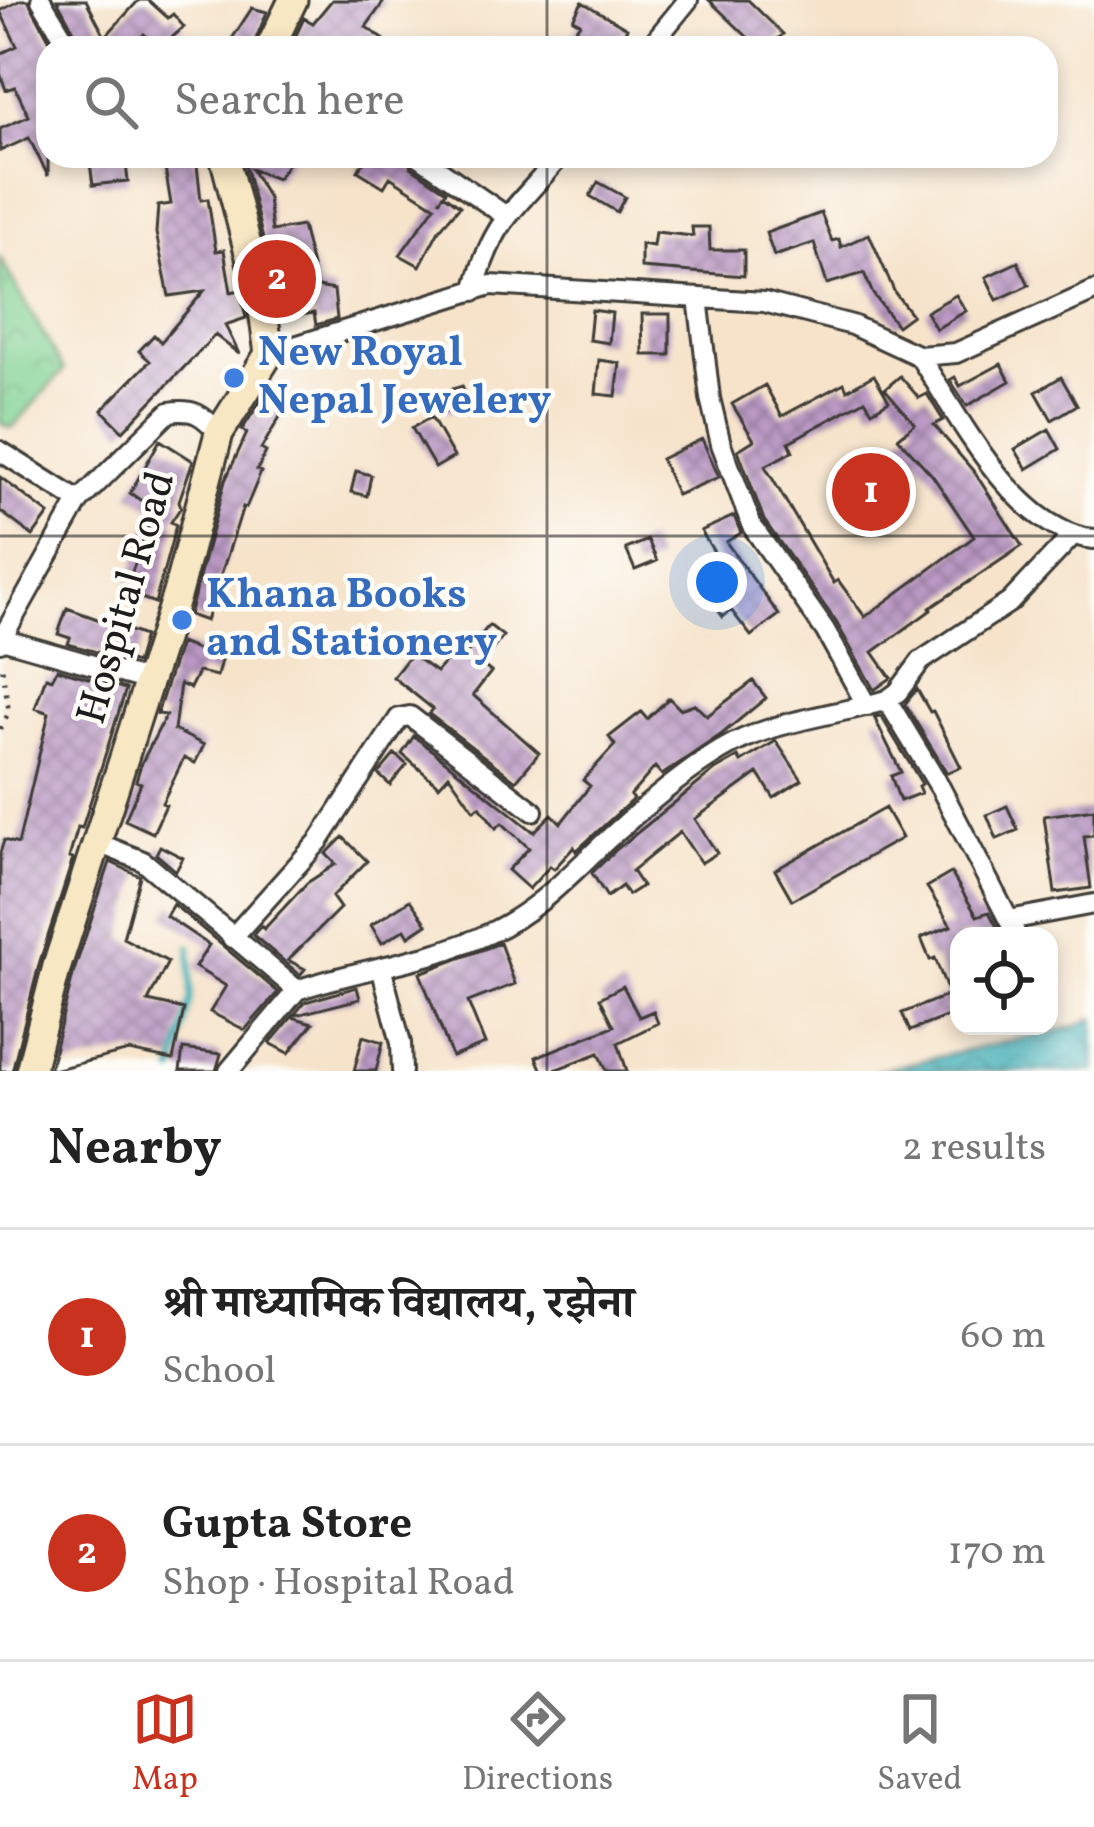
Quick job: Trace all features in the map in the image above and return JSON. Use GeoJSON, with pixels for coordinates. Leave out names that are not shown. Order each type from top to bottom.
{"type":"FeatureCollection","features":[{"type":"Feature","properties":{"kind":"street"},"geometry":{"type":"LineString","coordinates":[[41,0],[63,36]]}},
{"type":"Feature","properties":{"kind":"street"},"geometry":{"type":"LineString","coordinates":[[276,36],[293,0]]}},
{"type":"Feature","properties":{"kind":"street"},"geometry":{"type":"LineString","coordinates":[[659,36],[688,0]]}},
{"type":"Feature","properties":{"kind":"street"},"geometry":{"type":"LineString","coordinates":[[227,168],[262,303],[269,354],[483,288],[764,302],[852,325],[919,356],[956,353],[1094,291]]}},
{"type":"Feature","properties":{"kind":"street"},"geometry":{"type":"LineString","coordinates":[[439,168],[510,210]]}},
{"type":"Feature","properties":{"kind":"street"},"geometry":{"type":"LineString","coordinates":[[483,288],[493,235],[549,168]]}},
{"type":"Feature","properties":{"kind":"street"},"geometry":{"type":"LineString","coordinates":[[698,298],[710,398],[721,444],[752,526],[941,789],[1012,927]]}},
{"type":"Feature","properties":{"kind":"street","name":"Hospital Road"},"geometry":{"type":"LineString","coordinates":[[30,1071],[57,966],[177,593],[219,433],[269,354]]}},
{"type":"Feature","properties":{"kind":"street"},"geometry":{"type":"LineString","coordinates":[[919,356],[999,477],[1071,538],[1094,539]]}},
{"type":"Feature","properties":{"kind":"street"},"geometry":{"type":"LineString","coordinates":[[149,681],[1,644],[79,501],[169,412],[188,409],[204,416],[219,433]]}},
{"type":"Feature","properties":{"kind":"street"},"geometry":{"type":"LineString","coordinates":[[0,451],[79,501]]}},
{"type":"Feature","properties":{"kind":"street"},"geometry":{"type":"LineString","coordinates":[[229,1071],[297,990],[421,958],[491,932],[553,895],[623,825],[723,748],[783,726],[877,703],[898,692],[921,661],[1034,580],[1071,538]]}},
{"type":"Feature","properties":{"kind":"street"},"geometry":{"type":"LineString","coordinates":[[232,938],[319,841],[399,718],[410,716],[533,811]]}},
{"type":"Feature","properties":{"kind":"street"},"geometry":{"type":"LineString","coordinates":[[98,843],[142,861],[297,990]]}},
{"type":"Feature","properties":{"kind":"street"},"geometry":{"type":"LineString","coordinates":[[1016,927],[1094,904]]}},
{"type":"Feature","properties":{"kind":"street"},"geometry":{"type":"LineString","coordinates":[[380,967],[401,1043],[402,1071]]}},
{"type":"Feature","properties":{"kind":"path"},"geometry":{"type":"LineString","coordinates":[[0,729],[9,712],[1,644]]}},
{"type":"Feature","properties":{"kind":"green space"},"geometry":{"type":"Polygon","coordinates":[[[0,258],[64,370],[12,428],[0,423],[0,258]]]}},
{"type":"Feature","properties":{"kind":"water"},"geometry":{"type":"Polygon","coordinates":[[[1094,1018],[1094,1071],[875,1071],[1036,1035],[1058,1035],[1058,1030],[1094,1018]]]}},
{"type":"Feature","properties":{"kind":"building"},"geometry":{"type":"Polygon","coordinates":[[[28,0],[48,36],[36,36],[36,152],[29,138],[0,151],[0,129],[29,116],[15,87],[6,90],[0,73],[0,54],[17,46],[0,11],[28,0]]]}},
{"type":"Feature","properties":{"kind":"building"},"geometry":{"type":"Polygon","coordinates":[[[57,0],[86,0],[104,36],[76,36],[57,0]]]}},
{"type":"Feature","properties":{"kind":"building"},"geometry":{"type":"Polygon","coordinates":[[[139,0],[148,0],[168,18],[173,14],[184,27],[174,36],[106,36],[139,0]]]}},
{"type":"Feature","properties":{"kind":"building"},"geometry":{"type":"Polygon","coordinates":[[[332,0],[385,0],[366,27],[379,36],[296,36],[304,18],[313,23],[332,0]]]}},
{"type":"Feature","properties":{"kind":"building"},"geometry":{"type":"Polygon","coordinates":[[[709,0],[748,0],[783,34],[746,36],[709,0]]]}},
{"type":"Feature","properties":{"kind":"building"},"geometry":{"type":"Polygon","coordinates":[[[582,2],[627,28],[622,36],[571,36],[580,23],[573,19],[582,2]]]}},
{"type":"Feature","properties":{"kind":"building"},"geometry":{"type":"Polygon","coordinates":[[[252,8],[267,12],[257,36],[234,36],[252,8]]]}},
{"type":"Feature","properties":{"kind":"building"},"geometry":{"type":"Polygon","coordinates":[[[91,168],[126,168],[128,181],[93,185],[91,168]]]}},
{"type":"Feature","properties":{"kind":"building"},"geometry":{"type":"Polygon","coordinates":[[[165,168],[197,168],[216,251],[224,250],[231,292],[240,290],[246,318],[225,325],[239,354],[215,335],[123,431],[102,410],[150,361],[139,351],[154,335],[161,342],[204,291],[169,296],[156,233],[158,206],[171,204],[165,168]]]}},
{"type":"Feature","properties":{"kind":"building"},"geometry":{"type":"Polygon","coordinates":[[[246,168],[285,168],[277,179],[251,169],[268,198],[272,231],[302,226],[317,287],[334,290],[337,319],[316,325],[314,313],[282,318],[246,168]]]}},
{"type":"Feature","properties":{"kind":"building"},"geometry":{"type":"Polygon","coordinates":[[[412,168],[446,191],[439,201],[444,194],[460,206],[439,230],[420,266],[400,255],[435,206],[390,177],[384,187],[358,171],[412,168]]]}},
{"type":"Feature","properties":{"kind":"building"},"geometry":{"type":"Polygon","coordinates":[[[598,182],[625,197],[617,212],[590,196],[598,182]]]}},
{"type":"Feature","properties":{"kind":"building"},"geometry":{"type":"Polygon","coordinates":[[[821,213],[832,241],[839,239],[841,247],[869,234],[895,293],[912,315],[897,326],[864,273],[827,284],[814,243],[774,256],[766,233],[821,213]]]}},
{"type":"Feature","properties":{"kind":"building"},"geometry":{"type":"Polygon","coordinates":[[[692,227],[709,227],[710,250],[744,250],[744,276],[641,268],[641,244],[653,246],[655,232],[693,236],[692,227]]]}},
{"type":"Feature","properties":{"kind":"building"},"geometry":{"type":"Polygon","coordinates":[[[1018,262],[1029,285],[997,300],[986,277],[1018,262]]]}},
{"type":"Feature","properties":{"kind":"building"},"geometry":{"type":"Polygon","coordinates":[[[956,295],[966,311],[936,329],[926,312],[956,295]]]}},
{"type":"Feature","properties":{"kind":"building"},"geometry":{"type":"Polygon","coordinates":[[[592,310],[612,313],[609,343],[589,340],[592,310]]]}},
{"type":"Feature","properties":{"kind":"building"},"geometry":{"type":"Polygon","coordinates":[[[642,314],[670,314],[670,355],[643,355],[642,314]]]}},
{"type":"Feature","properties":{"kind":"building"},"geometry":{"type":"Polygon","coordinates":[[[599,360],[620,363],[616,396],[596,394],[599,360]]]}},
{"type":"Feature","properties":{"kind":"building"},"geometry":{"type":"Polygon","coordinates":[[[1001,364],[1010,381],[967,406],[950,380],[955,377],[960,386],[1001,364]]]}},
{"type":"Feature","properties":{"kind":"building"},"geometry":{"type":"Polygon","coordinates":[[[874,375],[889,401],[872,411],[865,400],[789,442],[793,451],[765,466],[834,583],[838,580],[865,617],[974,537],[932,475],[898,438],[915,424],[885,389],[900,376],[919,398],[927,394],[943,420],[934,425],[975,473],[1022,546],[873,652],[891,678],[874,690],[836,622],[764,520],[738,450],[754,440],[732,404],[765,385],[782,416],[844,383],[847,390],[874,375]]]}},
{"type":"Feature","properties":{"kind":"building"},"geometry":{"type":"Polygon","coordinates":[[[1061,377],[1077,405],[1052,420],[1036,392],[1061,377]]]}},
{"type":"Feature","properties":{"kind":"building"},"geometry":{"type":"Polygon","coordinates":[[[270,386],[291,398],[261,449],[266,452],[257,470],[261,472],[243,507],[206,621],[189,615],[225,481],[247,433],[242,430],[270,386]]]}},
{"type":"Feature","properties":{"kind":"building"},"geometry":{"type":"Polygon","coordinates":[[[462,386],[469,405],[447,412],[440,393],[462,386]]]}},
{"type":"Feature","properties":{"kind":"building"},"geometry":{"type":"Polygon","coordinates":[[[431,417],[454,457],[435,468],[412,428],[431,417]]]}},
{"type":"Feature","properties":{"kind":"building"},"geometry":{"type":"Polygon","coordinates":[[[1049,429],[1060,449],[1027,469],[1015,449],[1049,429]]]}},
{"type":"Feature","properties":{"kind":"building"},"geometry":{"type":"Polygon","coordinates":[[[702,439],[719,477],[677,495],[661,459],[702,439]]]}},
{"type":"Feature","properties":{"kind":"building"},"geometry":{"type":"Polygon","coordinates":[[[160,440],[193,461],[181,507],[171,522],[176,525],[155,603],[125,592],[154,509],[130,493],[160,440]]]}},
{"type":"Feature","properties":{"kind":"building"},"geometry":{"type":"Polygon","coordinates":[[[356,471],[371,475],[367,496],[351,492],[356,471]]]}},
{"type":"Feature","properties":{"kind":"building"},"geometry":{"type":"Polygon","coordinates":[[[0,477],[49,514],[33,536],[0,511],[0,477]]]}},
{"type":"Feature","properties":{"kind":"building"},"geometry":{"type":"Polygon","coordinates":[[[734,516],[741,533],[726,542],[779,615],[751,636],[731,610],[723,617],[700,585],[724,568],[701,531],[734,516]]]}},
{"type":"Feature","properties":{"kind":"building"},"geometry":{"type":"Polygon","coordinates":[[[648,540],[657,561],[635,570],[626,549],[648,540]]]}},
{"type":"Feature","properties":{"kind":"building"},"geometry":{"type":"Polygon","coordinates":[[[67,608],[144,636],[136,663],[68,644],[70,638],[58,634],[67,608]]]}},
{"type":"Feature","properties":{"kind":"building"},"geometry":{"type":"Polygon","coordinates":[[[489,625],[503,636],[481,664],[491,672],[473,695],[539,753],[516,781],[429,714],[433,709],[393,677],[411,654],[436,672],[458,647],[467,653],[489,625]]]}},
{"type":"Feature","properties":{"kind":"building"},"geometry":{"type":"Polygon","coordinates":[[[180,643],[221,660],[217,676],[198,672],[190,688],[180,684],[174,730],[204,745],[195,763],[184,758],[153,833],[125,820],[141,783],[136,781],[141,764],[166,715],[157,714],[180,643]]]}},
{"type":"Feature","properties":{"kind":"building"},"geometry":{"type":"Polygon","coordinates":[[[57,669],[126,689],[82,828],[78,827],[12,1071],[0,1071],[0,853],[4,840],[18,844],[49,713],[35,708],[46,677],[52,679],[57,669]]]}},
{"type":"Feature","properties":{"kind":"building"},"geometry":{"type":"Polygon","coordinates":[[[753,681],[766,698],[662,775],[655,767],[630,796],[633,799],[554,869],[550,866],[529,889],[508,870],[529,848],[502,823],[496,828],[480,806],[474,810],[449,775],[439,786],[402,754],[414,736],[534,832],[552,814],[561,823],[590,786],[583,780],[615,745],[609,737],[641,712],[647,719],[669,698],[680,709],[694,704],[707,716],[753,681]]]}},
{"type":"Feature","properties":{"kind":"building"},"geometry":{"type":"Polygon","coordinates":[[[917,689],[961,767],[947,773],[905,704],[917,689]]]}},
{"type":"Feature","properties":{"kind":"building"},"geometry":{"type":"Polygon","coordinates":[[[881,716],[922,784],[918,786],[921,793],[900,801],[891,776],[901,772],[874,717],[881,716]]]}},
{"type":"Feature","properties":{"kind":"building"},"geometry":{"type":"Polygon","coordinates":[[[776,741],[802,780],[774,798],[758,773],[695,819],[717,853],[701,863],[680,832],[632,871],[642,886],[628,895],[622,886],[607,897],[592,873],[617,849],[715,770],[738,757],[741,762],[776,741]]]}},
{"type":"Feature","properties":{"kind":"building"},"geometry":{"type":"Polygon","coordinates":[[[395,754],[407,765],[390,785],[378,774],[395,754]]]}},
{"type":"Feature","properties":{"kind":"building"},"geometry":{"type":"Polygon","coordinates":[[[1007,806],[1018,830],[997,839],[987,815],[1007,806]]]}},
{"type":"Feature","properties":{"kind":"building"},"geometry":{"type":"Polygon","coordinates":[[[885,808],[902,838],[792,900],[775,870],[885,808]]]}},
{"type":"Feature","properties":{"kind":"building"},"geometry":{"type":"Polygon","coordinates":[[[1094,809],[1094,835],[1084,836],[1091,888],[1055,893],[1044,816],[1094,809]]]}},
{"type":"Feature","properties":{"kind":"building"},"geometry":{"type":"Polygon","coordinates":[[[343,837],[367,861],[332,897],[340,908],[288,960],[305,969],[300,975],[253,935],[307,883],[336,864],[326,854],[343,837]]]}},
{"type":"Feature","properties":{"kind":"building"},"geometry":{"type":"Polygon","coordinates":[[[160,846],[183,858],[176,871],[156,854],[160,846]]]}},
{"type":"Feature","properties":{"kind":"building"},"geometry":{"type":"Polygon","coordinates":[[[110,862],[140,876],[123,938],[168,962],[148,1001],[184,1009],[173,1060],[129,1051],[49,1071],[74,971],[110,862]]]}},
{"type":"Feature","properties":{"kind":"building"},"geometry":{"type":"Polygon","coordinates":[[[951,873],[977,916],[989,912],[997,927],[950,927],[950,1015],[910,1031],[902,1013],[949,995],[935,958],[930,960],[921,938],[951,926],[927,887],[951,873]]]}},
{"type":"Feature","properties":{"kind":"building"},"geometry":{"type":"Polygon","coordinates":[[[410,900],[427,924],[409,936],[405,929],[382,943],[371,925],[410,900]]]}},
{"type":"Feature","properties":{"kind":"building"},"geometry":{"type":"Polygon","coordinates":[[[173,904],[278,992],[245,1030],[210,1012],[226,986],[195,967],[209,945],[166,916],[173,904]]]}},
{"type":"Feature","properties":{"kind":"building"},"geometry":{"type":"Polygon","coordinates":[[[500,943],[515,984],[468,1002],[485,1044],[452,1057],[420,973],[500,943]]]}},
{"type":"Feature","properties":{"kind":"building"},"geometry":{"type":"Polygon","coordinates":[[[623,986],[639,1017],[653,1011],[658,1023],[618,1043],[627,1071],[607,1071],[599,1053],[542,1071],[536,1057],[614,1026],[600,998],[623,986]]]}},
{"type":"Feature","properties":{"kind":"building"},"geometry":{"type":"Polygon","coordinates":[[[357,987],[360,999],[293,1016],[305,1002],[357,987]]]}},
{"type":"Feature","properties":{"kind":"building"},"geometry":{"type":"Polygon","coordinates":[[[292,1017],[313,1023],[289,1053],[270,1043],[292,1017]]]}},
{"type":"Feature","properties":{"kind":"building"},"geometry":{"type":"Polygon","coordinates":[[[363,1036],[383,1042],[376,1071],[354,1071],[363,1036]]]}},
{"type":"Feature","properties":{"kind":"building"},"geometry":{"type":"Polygon","coordinates":[[[183,1049],[221,1054],[216,1071],[180,1071],[183,1049]]]}},
{"type":"Feature","properties":{"kind":"waterway"},"geometry":{"type":"LineString","coordinates":[[174,1071],[191,999],[190,946]]}},
{"type":"Feature","properties":{"kind":"place","name":"Gupta Store"},"geometry":{"type":"Point","coordinates":[277,279]}},
{"type":"Feature","properties":{"kind":"place","name":"New Royal Nepal Jewelery"},"geometry":{"type":"Point","coordinates":[234,378]}},
{"type":"Feature","properties":{"kind":"place","name":"श्री माध्यामिक विद्यालय, रझेना"},"geometry":{"type":"Point","coordinates":[871,492]}},
{"type":"Feature","properties":{"kind":"place","name":"Khana Books and Stationery"},"geometry":{"type":"Point","coordinates":[182,620]}}]}
